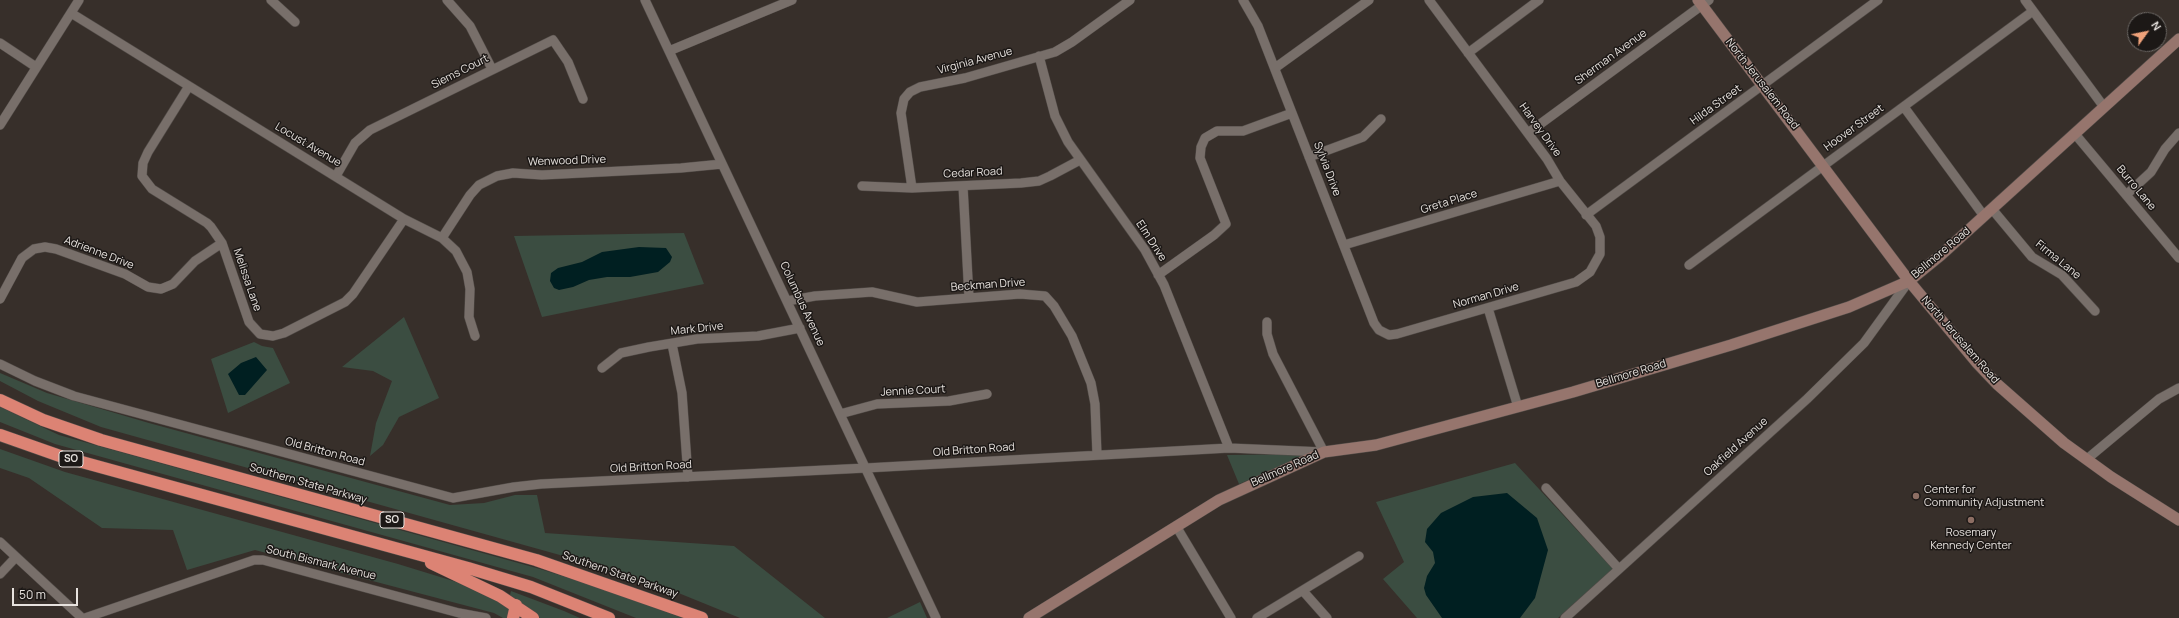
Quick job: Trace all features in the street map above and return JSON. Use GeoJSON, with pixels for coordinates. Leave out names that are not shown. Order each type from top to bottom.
{"type":"FeatureCollection","features":[{"type":"Feature","properties":{"kind":"highway","name":"Southern State Parkway"},"geometry":{"type":"LineString","coordinates":[[0,400],[43,420],[101,440],[536,560],[702,618]]}},
{"type":"Feature","properties":{"kind":"highway","name":"SO"},"geometry":{"type":"LineString","coordinates":[[0,436],[60,456],[399,548],[530,587],[609,618]]}},
{"type":"Feature","properties":{"kind":"highway"},"geometry":{"type":"LineString","coordinates":[[399,548],[482,586],[516,605],[533,618]]}},
{"type":"Feature","properties":{"kind":"highway"},"geometry":{"type":"LineString","coordinates":[[513,618],[516,605]]}},
{"type":"Feature","properties":{"kind":"main road","name":"North Jerusalem Road"},"geometry":{"type":"LineString","coordinates":[[1703,2],[1909,281],[1942,323],[1998,384],[2043,426],[2087,459],[2179,520]]}},
{"type":"Feature","properties":{"kind":"main road","name":"Bellmore Road"},"geometry":{"type":"LineString","coordinates":[[1029,618],[1176,526],[1237,490],[1324,452],[1376,445],[1518,407],[1738,343],[1849,307],[1909,281],[1941,255],[2179,38]]}},
{"type":"Feature","properties":{"kind":"street"},"geometry":{"type":"LineString","coordinates":[[0,125],[79,0]]}},
{"type":"Feature","properties":{"kind":"street"},"geometry":{"type":"LineString","coordinates":[[271,0],[295,22]]}},
{"type":"Feature","properties":{"kind":"street"},"geometry":{"type":"LineString","coordinates":[[447,0],[470,26],[492,69]]}},
{"type":"Feature","properties":{"kind":"street","name":"Columbus Avenue"},"geometry":{"type":"LineString","coordinates":[[645,0],[936,618]]}},
{"type":"Feature","properties":{"kind":"street"},"geometry":{"type":"LineString","coordinates":[[669,51],[792,0]]}},
{"type":"Feature","properties":{"kind":"street","name":"Virginia Avenue"},"geometry":{"type":"LineString","coordinates":[[912,188],[901,113],[904,99],[910,92],[920,87],[965,78],[1055,52],[1072,42],[1130,0]]}},
{"type":"Feature","properties":{"kind":"street","name":"Sylvia Drive"},"geometry":{"type":"LineString","coordinates":[[1243,0],[1258,26],[1374,323],[1383,333],[1397,334]]}},
{"type":"Feature","properties":{"kind":"street"},"geometry":{"type":"LineString","coordinates":[[1275,68],[1369,0]]}},
{"type":"Feature","properties":{"kind":"street","name":"Harvey Drive"},"geometry":{"type":"LineString","coordinates":[[1429,0],[1528,133],[1560,181],[1596,226],[1600,237],[1600,254],[1590,272],[1581,279]]}},
{"type":"Feature","properties":{"kind":"street"},"geometry":{"type":"LineString","coordinates":[[1468,53],[1539,0]]}},
{"type":"Feature","properties":{"kind":"street","name":"Hilda Street"},"geometry":{"type":"LineString","coordinates":[[1586,215],[1878,0]]}},
{"type":"Feature","properties":{"kind":"street"},"geometry":{"type":"LineString","coordinates":[[2025,0],[2104,107]]}},
{"type":"Feature","properties":{"kind":"street","name":"Sherman Avenue"},"geometry":{"type":"LineString","coordinates":[[1528,133],[1703,2]]}},
{"type":"Feature","properties":{"kind":"street","name":"Hoover Street"},"geometry":{"type":"LineString","coordinates":[[1690,265],[2033,11]]}},
{"type":"Feature","properties":{"kind":"street","name":"Locust Avenue"},"geometry":{"type":"LineString","coordinates":[[71,13],[404,219],[442,238],[456,251],[467,272],[470,289],[470,321],[475,336]]}},
{"type":"Feature","properties":{"kind":"street","name":"Siems Court"},"geometry":{"type":"LineString","coordinates":[[336,176],[363,134],[553,40],[568,62],[583,99]]}},
{"type":"Feature","properties":{"kind":"street"},"geometry":{"type":"LineString","coordinates":[[0,43],[36,68]]}},
{"type":"Feature","properties":{"kind":"street","name":"Elm Drive"},"geometry":{"type":"LineString","coordinates":[[1038,56],[1055,116],[1068,142],[1145,250],[1164,285],[1229,448]]}},
{"type":"Feature","properties":{"kind":"street","name":"Melissa Lane"},"geometry":{"type":"LineString","coordinates":[[189,86],[148,152],[143,163],[142,176],[152,189],[206,222],[222,243],[249,322],[260,334],[273,336],[332,310],[345,302],[353,294],[404,219]]}},
{"type":"Feature","properties":{"kind":"street","name":"Firma Lane"},"geometry":{"type":"LineString","coordinates":[[1904,107],[1988,212],[2032,257],[2062,275],[2095,311]]}},
{"type":"Feature","properties":{"kind":"street"},"geometry":{"type":"LineString","coordinates":[[1158,275],[1214,235],[1226,224],[1200,158],[1201,146],[1205,138],[1217,131],[1243,131],[1292,113]]}},
{"type":"Feature","properties":{"kind":"street"},"geometry":{"type":"LineString","coordinates":[[1309,157],[1363,137],[1381,119]]}},
{"type":"Feature","properties":{"kind":"street"},"geometry":{"type":"LineString","coordinates":[[2126,195],[2151,172],[2164,149],[2179,133]]}},
{"type":"Feature","properties":{"kind":"street","name":"Burro Lane"},"geometry":{"type":"LineString","coordinates":[[2075,134],[2179,258]]}},
{"type":"Feature","properties":{"kind":"street","name":"Cedar Road"},"geometry":{"type":"LineString","coordinates":[[862,186],[912,188],[1039,181],[1080,160]]}},
{"type":"Feature","properties":{"kind":"street","name":"Wenwood Drive"},"geometry":{"type":"LineString","coordinates":[[442,238],[470,195],[479,185],[496,176],[513,173],[542,175],[722,164]]}},
{"type":"Feature","properties":{"kind":"street","name":"Greta Place"},"geometry":{"type":"LineString","coordinates":[[1344,245],[1560,181]]}},
{"type":"Feature","properties":{"kind":"street"},"geometry":{"type":"LineString","coordinates":[[963,186],[969,298]]}},
{"type":"Feature","properties":{"kind":"street","name":"Adrienne Drive"},"geometry":{"type":"LineString","coordinates":[[0,299],[22,258],[34,249],[45,247],[56,249],[125,274],[148,287],[161,289],[173,284],[195,261],[222,243]]}},
{"type":"Feature","properties":{"kind":"street","name":"Norman Drive"},"geometry":{"type":"LineString","coordinates":[[1397,334],[1581,279]]}},
{"type":"Feature","properties":{"kind":"street","name":"Oakfield Avenue"},"geometry":{"type":"LineString","coordinates":[[1564,618],[1808,399],[1864,343],[1909,281]]}},
{"type":"Feature","properties":{"kind":"street","name":"Beckman Drive"},"geometry":{"type":"LineString","coordinates":[[787,302],[815,296],[872,292],[917,302],[1033,294],[1045,296],[1054,306],[1072,336],[1091,383],[1095,404],[1097,455]]}},
{"type":"Feature","properties":{"kind":"street"},"geometry":{"type":"LineString","coordinates":[[1488,308],[1518,407]]}},
{"type":"Feature","properties":{"kind":"street"},"geometry":{"type":"LineString","coordinates":[[1267,322],[1267,334],[1272,354],[1324,452]]}},
{"type":"Feature","properties":{"kind":"street","name":"Mark Drive"},"geometry":{"type":"LineString","coordinates":[[602,368],[621,353],[697,340],[758,336],[800,328]]}},
{"type":"Feature","properties":{"kind":"street"},"geometry":{"type":"LineString","coordinates":[[672,344],[682,393],[688,477]]}},
{"type":"Feature","properties":{"kind":"street","name":"Old Britton Road"},"geometry":{"type":"LineString","coordinates":[[0,364],[41,384],[74,396],[449,498],[457,498],[535,484],[1229,448],[1324,452]]}},
{"type":"Feature","properties":{"kind":"street"},"geometry":{"type":"LineString","coordinates":[[2087,459],[2159,399],[2179,388]]}},
{"type":"Feature","properties":{"kind":"street","name":"Jennie Court"},"geometry":{"type":"LineString","coordinates":[[840,414],[877,404],[949,401],[987,394]]}},
{"type":"Feature","properties":{"kind":"street"},"geometry":{"type":"LineString","coordinates":[[1546,488],[1619,569]]}},
{"type":"Feature","properties":{"kind":"street"},"geometry":{"type":"LineString","coordinates":[[1176,526],[1231,618]]}},
{"type":"Feature","properties":{"kind":"street","name":"South Bismark Avenue"},"geometry":{"type":"LineString","coordinates":[[0,542],[83,618],[254,560],[263,560],[459,613],[486,618]]}},
{"type":"Feature","properties":{"kind":"street"},"geometry":{"type":"LineString","coordinates":[[1257,618],[1359,556]]}},
{"type":"Feature","properties":{"kind":"street"},"geometry":{"type":"LineString","coordinates":[[0,574],[16,557]]}},
{"type":"Feature","properties":{"kind":"street"},"geometry":{"type":"LineString","coordinates":[[1303,591],[1327,618]]}},
{"type":"Feature","properties":{"kind":"green space"},"geometry":{"type":"Polygon","coordinates":[[[684,233],[704,284],[542,317],[514,236],[684,233]]]}},
{"type":"Feature","properties":{"kind":"green space"},"geometry":{"type":"Polygon","coordinates":[[[404,317],[439,398],[399,417],[383,445],[370,456],[376,423],[392,381],[373,371],[342,367],[404,317]]]}},
{"type":"Feature","properties":{"kind":"green space"},"geometry":{"type":"Polygon","coordinates":[[[254,342],[262,346],[273,348],[290,383],[228,413],[211,359],[254,342]]]}},
{"type":"Feature","properties":{"kind":"green space"},"geometry":{"type":"Polygon","coordinates":[[[0,373],[47,393],[149,423],[450,505],[484,503],[515,495],[537,495],[545,533],[734,546],[825,618],[740,618],[676,592],[567,557],[101,427],[38,401],[0,381],[0,373]]]}},
{"type":"Feature","properties":{"kind":"green space"},"geometry":{"type":"Polygon","coordinates":[[[0,407],[59,435],[540,569],[623,595],[682,618],[636,618],[533,577],[55,444],[0,422],[0,407]]]}},
{"type":"Feature","properties":{"kind":"green space"},"geometry":{"type":"Polygon","coordinates":[[[0,449],[65,472],[398,564],[463,584],[512,608],[509,618],[503,618],[494,613],[255,550],[187,570],[173,530],[102,528],[29,478],[0,468],[0,449]]]}},
{"type":"Feature","properties":{"kind":"green space"},"geometry":{"type":"Polygon","coordinates":[[[1310,454],[1239,484],[1227,455],[1310,454]]]}},
{"type":"Feature","properties":{"kind":"green space"},"geometry":{"type":"Polygon","coordinates":[[[1515,463],[1613,569],[1558,618],[1417,618],[1383,579],[1404,562],[1376,502],[1515,463]]]}},
{"type":"Feature","properties":{"kind":"green space"},"geometry":{"type":"Polygon","coordinates":[[[511,591],[580,618],[540,618],[510,595],[511,591]]]}},
{"type":"Feature","properties":{"kind":"green space"},"geometry":{"type":"Polygon","coordinates":[[[920,602],[927,618],[887,618],[920,602]]]}},
{"type":"Feature","properties":{"kind":"water"},"geometry":{"type":"Polygon","coordinates":[[[639,247],[666,248],[672,257],[670,262],[658,272],[630,277],[607,277],[589,280],[573,287],[559,290],[554,288],[550,281],[551,273],[558,268],[582,262],[602,252],[639,247]]]}},
{"type":"Feature","properties":{"kind":"water"},"geometry":{"type":"Polygon","coordinates":[[[256,357],[267,370],[245,395],[239,395],[228,374],[241,363],[256,357]]]}},
{"type":"Feature","properties":{"kind":"water"},"geometry":{"type":"Polygon","coordinates":[[[1507,493],[1537,518],[1548,550],[1535,598],[1520,618],[1442,618],[1426,595],[1424,588],[1427,576],[1435,563],[1433,552],[1425,542],[1427,529],[1441,513],[1473,497],[1507,493]]]}},
{"type":"Feature","properties":{"kind":"place","name":"Center for Community Adjustment"},"geometry":{"type":"Point","coordinates":[1916,496]}},
{"type":"Feature","properties":{"kind":"place","name":"Rosemary Kennedy Center"},"geometry":{"type":"Point","coordinates":[1971,520]}}]}
